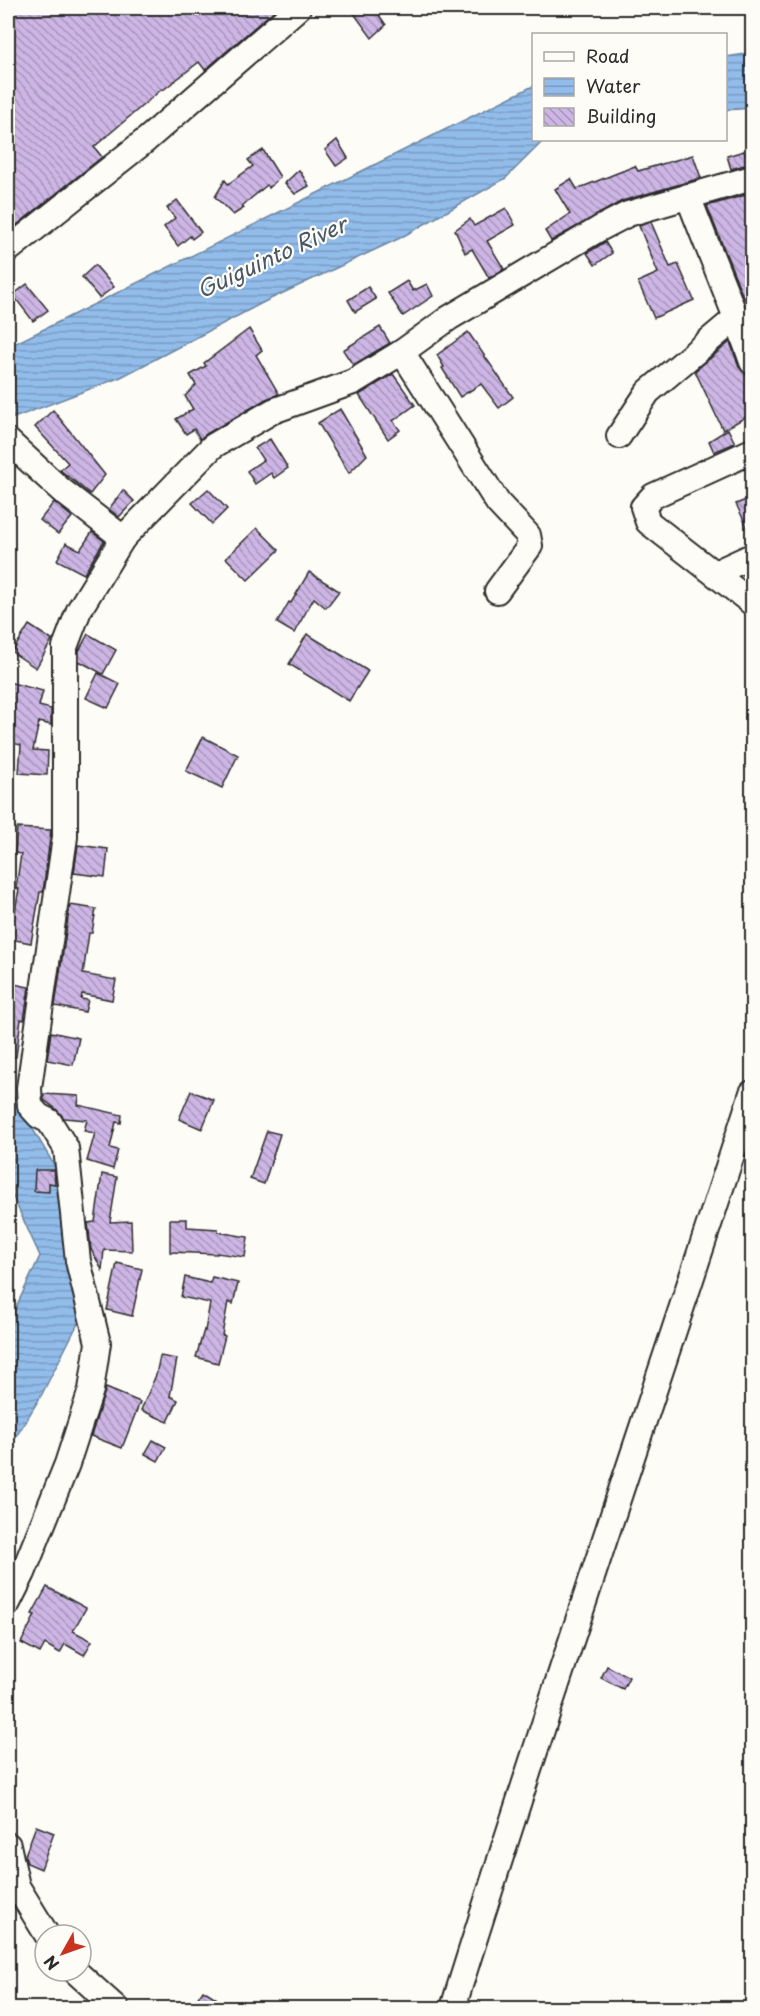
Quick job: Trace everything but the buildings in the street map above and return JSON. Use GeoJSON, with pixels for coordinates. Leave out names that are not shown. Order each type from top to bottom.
{"type":"FeatureCollection","features":[{"type":"Feature","properties":{"kind":"street"},"geometry":{"type":"LineString","coordinates":[[8,250],[146,140],[298,8]]}},
{"type":"Feature","properties":{"kind":"street"},"geometry":{"type":"LineString","coordinates":[[8,1603],[23,1573],[68,1464],[91,1390],[98,1343],[78,1261],[66,1148],[49,1121],[39,1116],[30,1106],[29,1088],[65,837],[65,647],[79,610],[123,538],[213,446],[273,411],[353,382],[449,318],[628,214],[753,178]]}},
{"type":"Feature","properties":{"kind":"street"},"geometry":{"type":"LineString","coordinates":[[688,196],[753,362]]}},
{"type":"Feature","properties":{"kind":"street"},"geometry":{"type":"LineString","coordinates":[[620,436],[648,392],[737,317]]}},
{"type":"Feature","properties":{"kind":"street"},"geometry":{"type":"LineString","coordinates":[[402,351],[498,502],[528,535],[530,546],[497,591]]}},
{"type":"Feature","properties":{"kind":"street"},"geometry":{"type":"LineString","coordinates":[[8,443],[62,490],[123,538]]}},
{"type":"Feature","properties":{"kind":"street"},"geometry":{"type":"LineString","coordinates":[[753,452],[653,496],[643,507],[648,522],[753,603]]}},
{"type":"Feature","properties":{"kind":"street"},"geometry":{"type":"LineString","coordinates":[[714,573],[753,556]]}},
{"type":"Feature","properties":{"kind":"street"},"geometry":{"type":"LineString","coordinates":[[453,2008],[519,1795],[753,1093]]}},
{"type":"Feature","properties":{"kind":"street"},"geometry":{"type":"LineString","coordinates":[[8,1845],[17,1886],[39,1923]]}},
{"type":"Feature","properties":{"kind":"street"},"geometry":{"type":"LineString","coordinates":[[88,1983],[116,2008]]}},
{"type":"Feature","properties":{"kind":"water"},"geometry":{"type":"Polygon","coordinates":[[[752,53],[752,108],[727,110],[727,57],[752,53]]]}},
{"type":"Feature","properties":{"kind":"water","name":"Guiguinto River"},"geometry":{"type":"Polygon","coordinates":[[[532,86],[532,141],[543,141],[506,178],[400,238],[266,301],[121,377],[11,419],[8,423],[8,347],[532,86]]]}},
{"type":"Feature","properties":{"kind":"water"},"geometry":{"type":"Polygon","coordinates":[[[8,1087],[60,1175],[95,1290],[41,1396],[8,1450],[8,1324],[40,1256],[8,1186],[8,1087]]]}}]}
